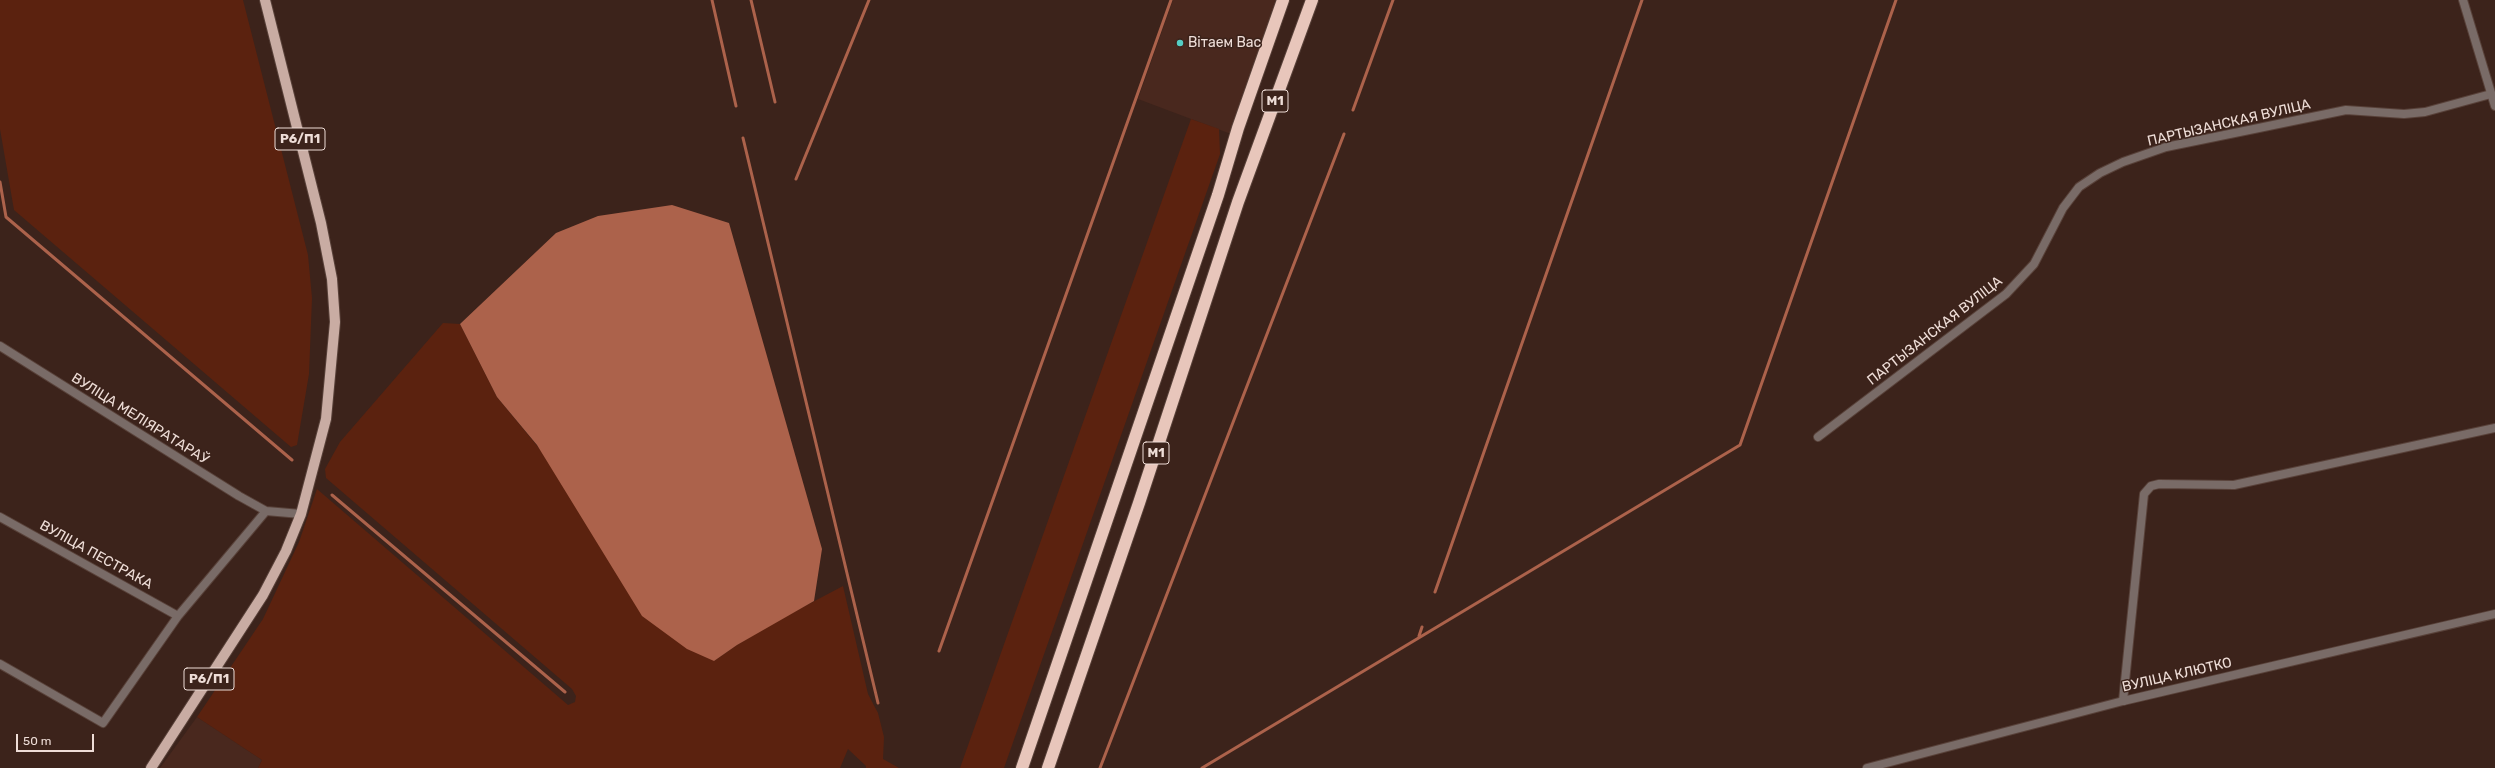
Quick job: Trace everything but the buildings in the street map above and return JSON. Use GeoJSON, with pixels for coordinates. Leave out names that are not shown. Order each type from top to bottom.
{"type":"FeatureCollection","features":[{"type":"Feature","properties":{"kind":"highway","name":"М1"},"geometry":{"type":"LineString","coordinates":[[1022,768],[1218,195],[1238,128],[1284,0]]}},
{"type":"Feature","properties":{"kind":"highway","name":"М1"},"geometry":{"type":"LineString","coordinates":[[1048,768],[1139,503],[1238,202],[1312,0]]}},
{"type":"Feature","properties":{"kind":"main road","name":"Р6/П1"},"geometry":{"type":"LineString","coordinates":[[151,768],[264,595],[286,551],[301,514],[326,419],[335,322],[332,279],[321,223],[265,0]]}},
{"type":"Feature","properties":{"kind":"street"},"geometry":{"type":"LineString","coordinates":[[2464,0],[2495,106]]}},
{"type":"Feature","properties":{"kind":"street","name":"ПАРТЫЗАНСКАЯ ВУЛІЦА"},"geometry":{"type":"LineString","coordinates":[[1818,437],[2006,294],[2034,264],[2063,208],[2080,187],[2100,173],[2123,162],[2166,147],[2254,128],[2346,110],[2404,114],[2425,112],[2491,94]]}},
{"type":"Feature","properties":{"kind":"street","name":"ВУЛІЦА МЕЛІЯРАТАРАЎ"},"geometry":{"type":"LineString","coordinates":[[0,346],[239,496],[266,511]]}},
{"type":"Feature","properties":{"kind":"street"},"geometry":{"type":"LineString","coordinates":[[2123,701],[2144,494],[2151,486],[2159,484],[2234,485],[2495,428]]}},
{"type":"Feature","properties":{"kind":"street"},"geometry":{"type":"LineString","coordinates":[[0,664],[103,723],[178,616],[266,511],[301,514]]}},
{"type":"Feature","properties":{"kind":"street","name":"ВУЛІЦА ПЕСТРАКА"},"geometry":{"type":"LineString","coordinates":[[0,517],[178,616]]}},
{"type":"Feature","properties":{"kind":"street","name":"ВУЛІЦА КЛЮТКО"},"geometry":{"type":"LineString","coordinates":[[1867,768],[2123,701],[2495,614]]}},
{"type":"Feature","properties":{"kind":"shaded area"},"geometry":{"type":"Polygon","coordinates":[[[0,0],[243,0],[308,255],[312,298],[309,374],[297,445],[291,447],[14,210],[0,129],[0,0]]]}},
{"type":"Feature","properties":{"kind":"shaded area"},"geometry":{"type":"Polygon","coordinates":[[[1173,0],[1276,0],[1231,134],[1138,99],[1173,0]]]}},
{"type":"Feature","properties":{"kind":"shaded area"},"geometry":{"type":"Polygon","coordinates":[[[1191,119],[1219,129],[1220,154],[1004,768],[960,768],[1191,119]]]}},
{"type":"Feature","properties":{"kind":"shaded area"},"geometry":{"type":"Polygon","coordinates":[[[672,205],[729,223],[822,549],[814,601],[737,645],[714,661],[687,649],[642,616],[537,445],[497,397],[460,324],[556,233],[598,216],[672,205]]]}},
{"type":"Feature","properties":{"kind":"shaded area"},"geometry":{"type":"Polygon","coordinates":[[[443,323],[460,324],[497,397],[714,661],[771,624],[843,586],[868,694],[878,713],[884,737],[883,759],[899,768],[866,768],[866,766],[848,749],[840,768],[258,768],[262,760],[197,717],[263,619],[299,542],[317,489],[568,705],[575,702],[576,696],[572,689],[326,478],[325,469],[340,442],[443,323]]]}},
{"type":"Feature","properties":{"kind":"shaded area"},"geometry":{"type":"Polygon","coordinates":[[[197,717],[262,760],[258,768],[160,768],[197,717]]]}},
{"type":"Feature","properties":{"kind":"waterway"},"geometry":{"type":"LineString","coordinates":[[712,0],[736,106]]}},
{"type":"Feature","properties":{"kind":"waterway"},"geometry":{"type":"LineString","coordinates":[[751,0],[775,102]]}},
{"type":"Feature","properties":{"kind":"waterway"},"geometry":{"type":"LineString","coordinates":[[796,179],[869,0]]}},
{"type":"Feature","properties":{"kind":"waterway"},"geometry":{"type":"LineString","coordinates":[[939,651],[1171,0]]}},
{"type":"Feature","properties":{"kind":"waterway"},"geometry":{"type":"LineString","coordinates":[[1353,110],[1393,0]]}},
{"type":"Feature","properties":{"kind":"waterway"},"geometry":{"type":"LineString","coordinates":[[1435,592],[1642,0]]}},
{"type":"Feature","properties":{"kind":"waterway"},"geometry":{"type":"LineString","coordinates":[[1202,768],[1740,445],[1896,0]]}},
{"type":"Feature","properties":{"kind":"waterway"},"geometry":{"type":"LineString","coordinates":[[1100,768],[1344,134]]}},
{"type":"Feature","properties":{"kind":"waterway"},"geometry":{"type":"LineString","coordinates":[[743,138],[878,703]]}},
{"type":"Feature","properties":{"kind":"waterway"},"geometry":{"type":"LineString","coordinates":[[0,182],[6,217],[292,460]]}},
{"type":"Feature","properties":{"kind":"waterway"},"geometry":{"type":"LineString","coordinates":[[332,495],[565,692]]}},
{"type":"Feature","properties":{"kind":"waterway"},"geometry":{"type":"LineString","coordinates":[[1419,636],[1422,627]]}},
{"type":"Feature","properties":{"kind":"place","name":"Вітаем Вас"},"geometry":{"type":"Point","coordinates":[1180,43]}}]}
